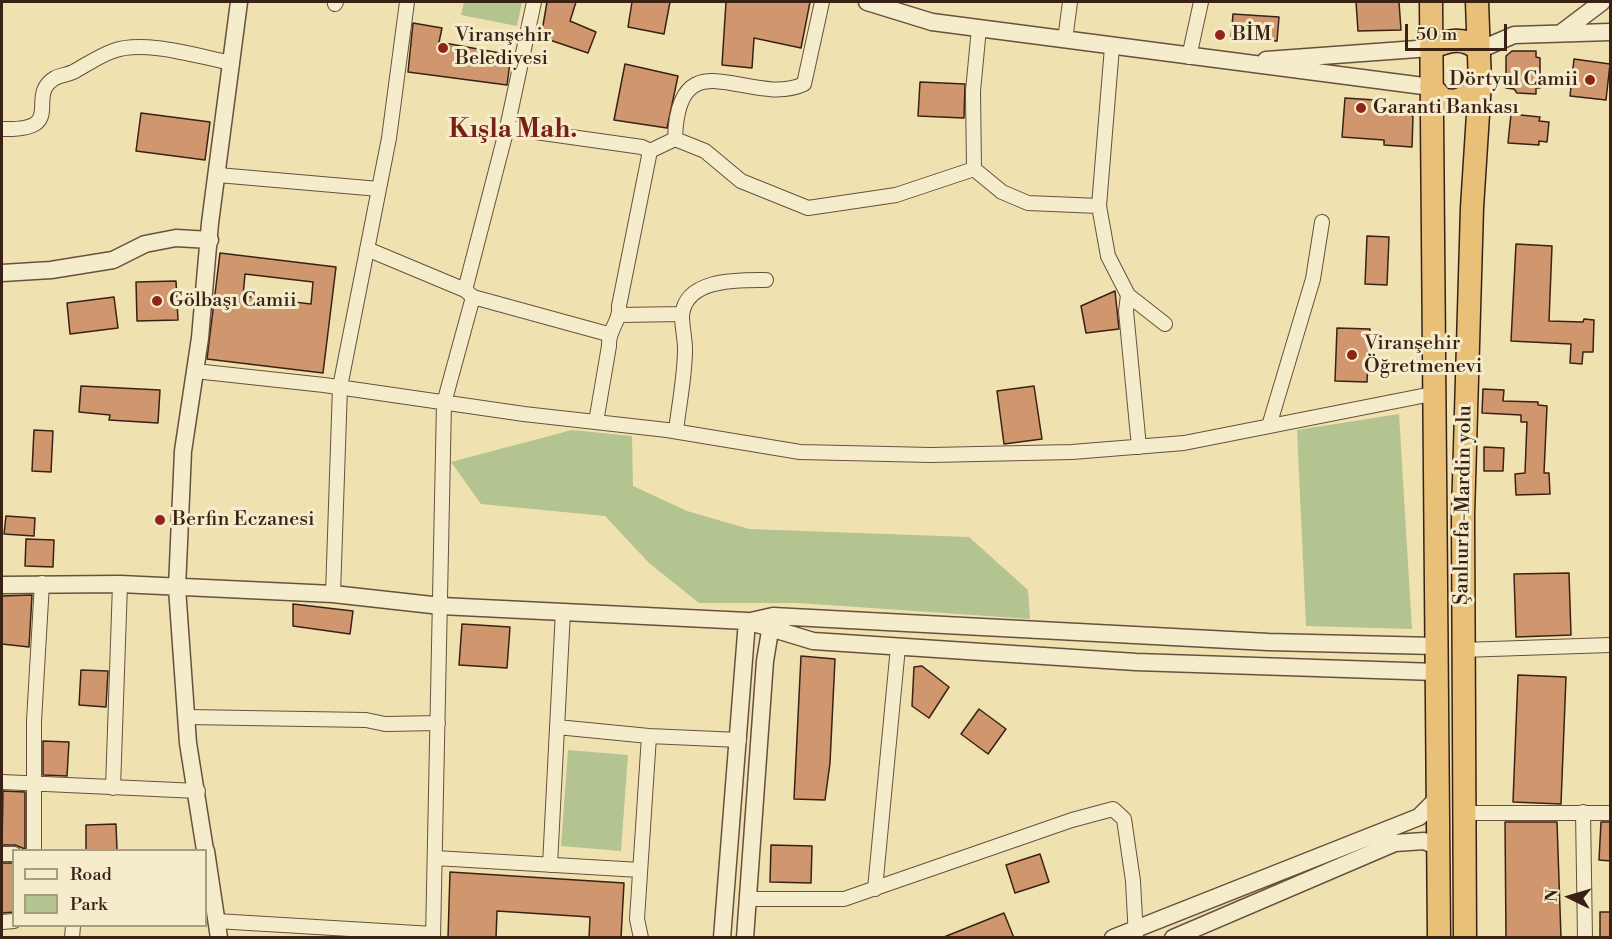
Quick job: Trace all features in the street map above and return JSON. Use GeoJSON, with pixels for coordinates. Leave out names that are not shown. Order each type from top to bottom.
{"type":"FeatureCollection","features":[{"type":"Feature","properties":{"kind":"highway"},"geometry":{"type":"LineString","coordinates":[[1431,2],[1432,394],[1439,938]]}},
{"type":"Feature","properties":{"kind":"highway","name":"Şanlıurfa-Mardin yolu"},"geometry":{"type":"LineString","coordinates":[[1465,938],[1462,650],[1472,208],[1480,90],[1478,2]]}},
{"type":"Feature","properties":{"kind":"highway"},"geometry":{"type":"LineString","coordinates":[[1431,48],[1443,42],[1460,40],[1472,44],[1479,50]]}},
{"type":"Feature","properties":{"kind":"highway"},"geometry":{"type":"LineString","coordinates":[[1431,87],[1443,100],[1456,101],[1480,90]]}},
{"type":"Feature","properties":{"kind":"street"},"geometry":{"type":"LineString","coordinates":[[206,849],[186,717],[177,588],[183,451],[195,371],[210,223],[239,2]]}},
{"type":"Feature","properties":{"kind":"street"},"geometry":{"type":"LineString","coordinates":[[333,594],[340,387],[389,138],[407,2]]}},
{"type":"Feature","properties":{"kind":"street"},"geometry":{"type":"LineString","coordinates":[[207,864],[210,902],[218,929],[433,936],[444,403],[534,2]]}},
{"type":"Feature","properties":{"kind":"street"},"geometry":{"type":"LineString","coordinates":[[675,140],[676,117],[685,96],[692,86],[702,81],[722,81],[770,90],[794,88],[804,84],[822,2]]}},
{"type":"Feature","properties":{"kind":"street"},"geometry":{"type":"LineString","coordinates":[[867,2],[932,22],[1232,63],[1431,87]]}},
{"type":"Feature","properties":{"kind":"street"},"geometry":{"type":"LineString","coordinates":[[1065,40],[1070,2]]}},
{"type":"Feature","properties":{"kind":"street"},"geometry":{"type":"LineString","coordinates":[[1189,57],[1201,2]]}},
{"type":"Feature","properties":{"kind":"street"},"geometry":{"type":"LineString","coordinates":[[1561,33],[1602,2]]}},
{"type":"Feature","properties":{"kind":"street"},"geometry":{"type":"LineString","coordinates":[[1592,32],[1611,18]]}},
{"type":"Feature","properties":{"kind":"street"},"geometry":{"type":"LineString","coordinates":[[979,28],[973,91],[974,169],[1002,192],[1028,203],[1100,206]]}},
{"type":"Feature","properties":{"kind":"street"},"geometry":{"type":"LineString","coordinates":[[1479,50],[1514,35],[1611,32]]}},
{"type":"Feature","properties":{"kind":"street"},"geometry":{"type":"LineString","coordinates":[[1112,47],[1100,206],[1108,256],[1128,296],[1165,324]]}},
{"type":"Feature","properties":{"kind":"street"},"geometry":{"type":"LineString","coordinates":[[2,129],[26,130],[33,126],[40,118],[46,86],[56,77],[70,73],[115,50],[149,48],[232,63]]}},
{"type":"Feature","properties":{"kind":"street"},"geometry":{"type":"LineString","coordinates":[[1232,63],[1431,48]]}},
{"type":"Feature","properties":{"kind":"street"},"geometry":{"type":"LineString","coordinates":[[507,128],[642,147],[650,151]]}},
{"type":"Feature","properties":{"kind":"street"},"geometry":{"type":"LineString","coordinates":[[650,151],[675,140],[705,151],[741,181],[808,208],[896,195],[974,169]]}},
{"type":"Feature","properties":{"kind":"street"},"geometry":{"type":"LineString","coordinates":[[596,422],[609,346],[608,334],[620,315],[619,306],[650,151]]}},
{"type":"Feature","properties":{"kind":"street"},"geometry":{"type":"LineString","coordinates":[[218,175],[379,189]]}},
{"type":"Feature","properties":{"kind":"street"},"geometry":{"type":"LineString","coordinates":[[1269,426],[1313,279],[1322,222]]}},
{"type":"Feature","properties":{"kind":"street"},"geometry":{"type":"LineString","coordinates":[[2,273],[51,270],[113,260],[145,244],[176,238],[210,240]]}},
{"type":"Feature","properties":{"kind":"street"},"geometry":{"type":"LineString","coordinates":[[367,249],[469,293],[608,334]]}},
{"type":"Feature","properties":{"kind":"street"},"geometry":{"type":"LineString","coordinates":[[676,431],[685,349],[682,314],[692,295],[698,289],[732,281],[766,280]]}},
{"type":"Feature","properties":{"kind":"street"},"geometry":{"type":"LineString","coordinates":[[1128,296],[1126,311],[1139,447]]}},
{"type":"Feature","properties":{"kind":"street"},"geometry":{"type":"LineString","coordinates":[[620,315],[682,314]]}},
{"type":"Feature","properties":{"kind":"street"},"geometry":{"type":"LineString","coordinates":[[195,371],[340,387],[444,403],[676,431],[800,452],[943,455],[1071,452],[1184,442],[1432,394]]}},
{"type":"Feature","properties":{"kind":"street"},"geometry":{"type":"LineString","coordinates":[[34,849],[33,784],[37,649],[42,584]]}},
{"type":"Feature","properties":{"kind":"street"},"geometry":{"type":"LineString","coordinates":[[113,788],[120,584]]}},
{"type":"Feature","properties":{"kind":"street"},"geometry":{"type":"LineString","coordinates":[[2,585],[120,584],[333,594],[441,606],[747,621],[1268,642],[1435,646]]}},
{"type":"Feature","properties":{"kind":"street"},"geometry":{"type":"LineString","coordinates":[[550,865],[563,611]]}},
{"type":"Feature","properties":{"kind":"street"},"geometry":{"type":"LineString","coordinates":[[722,938],[747,621]]}},
{"type":"Feature","properties":{"kind":"street"},"geometry":{"type":"LineString","coordinates":[[771,622],[813,641],[1136,662],[1436,672]]}},
{"type":"Feature","properties":{"kind":"street"},"geometry":{"type":"LineString","coordinates":[[745,938],[771,622]]}},
{"type":"Feature","properties":{"kind":"street"},"geometry":{"type":"LineString","coordinates":[[1462,650],[1611,645]]}},
{"type":"Feature","properties":{"kind":"street"},"geometry":{"type":"LineString","coordinates":[[875,889],[898,647]]}},
{"type":"Feature","properties":{"kind":"street"},"geometry":{"type":"LineString","coordinates":[[186,717],[355,720],[385,724],[438,723]]}},
{"type":"Feature","properties":{"kind":"street"},"geometry":{"type":"LineString","coordinates":[[557,727],[649,736],[739,740]]}},
{"type":"Feature","properties":{"kind":"street"},"geometry":{"type":"LineString","coordinates":[[641,938],[637,919],[649,736]]}},
{"type":"Feature","properties":{"kind":"street"},"geometry":{"type":"LineString","coordinates":[[2,782],[198,790]]}},
{"type":"Feature","properties":{"kind":"street"},"geometry":{"type":"LineString","coordinates":[[1113,938],[1136,933],[1419,817],[1437,799]]}},
{"type":"Feature","properties":{"kind":"street"},"geometry":{"type":"LineString","coordinates":[[748,899],[844,899],[1061,824],[1113,809],[1124,819],[1133,881],[1136,933]]}},
{"type":"Feature","properties":{"kind":"street"},"geometry":{"type":"LineString","coordinates":[[1464,813],[1611,813]]}},
{"type":"Feature","properties":{"kind":"street"},"geometry":{"type":"LineString","coordinates":[[1583,813],[1585,938]]}},
{"type":"Feature","properties":{"kind":"street"},"geometry":{"type":"LineString","coordinates":[[1173,938],[1395,843],[1424,841],[1438,847]]}},
{"type":"Feature","properties":{"kind":"street"},"geometry":{"type":"LineString","coordinates":[[435,858],[640,870]]}},
{"type":"Feature","properties":{"kind":"green space"},"geometry":{"type":"Polygon","coordinates":[[[464,2],[522,2],[517,26],[461,15],[464,2]]]}},
{"type":"Feature","properties":{"kind":"green space"},"geometry":{"type":"Polygon","coordinates":[[[1399,414],[1412,629],[1306,626],[1297,430],[1399,414]]]}},
{"type":"Feature","properties":{"kind":"green space"},"geometry":{"type":"Polygon","coordinates":[[[572,430],[632,436],[633,486],[687,511],[749,529],[969,537],[1028,590],[1030,619],[799,603],[699,603],[649,563],[605,516],[481,504],[451,462],[572,430]]]}},
{"type":"Feature","properties":{"kind":"green space"},"geometry":{"type":"Polygon","coordinates":[[[568,750],[628,755],[621,851],[561,846],[568,750]]]}},
{"type":"Feature","properties":{"kind":"building"},"geometry":{"type":"Polygon","coordinates":[[[547,2],[576,2],[570,21],[596,32],[588,53],[541,37],[547,2]]]}},
{"type":"Feature","properties":{"kind":"building"},"geometry":{"type":"Polygon","coordinates":[[[632,2],[670,2],[664,34],[628,27],[632,2]]]}},
{"type":"Feature","properties":{"kind":"building"},"geometry":{"type":"Polygon","coordinates":[[[726,2],[810,2],[801,48],[754,38],[752,68],[722,65],[726,2]]]}},
{"type":"Feature","properties":{"kind":"building"},"geometry":{"type":"Polygon","coordinates":[[[1356,2],[1399,2],[1401,30],[1358,31],[1356,2]]]}},
{"type":"Feature","properties":{"kind":"building"},"geometry":{"type":"Polygon","coordinates":[[[1233,14],[1279,17],[1277,41],[1231,38],[1233,14]]]}},
{"type":"Feature","properties":{"kind":"building","name":"Viranşehir Belediyesi"},"geometry":{"type":"Polygon","coordinates":[[[413,23],[442,28],[439,42],[511,55],[507,85],[408,72],[413,23]]]}},
{"type":"Feature","properties":{"kind":"building"},"geometry":{"type":"Polygon","coordinates":[[[1512,51],[1536,51],[1536,57],[1540,58],[1540,88],[1536,88],[1536,94],[1517,93],[1514,89],[1506,88],[1506,56],[1512,51]]]}},
{"type":"Feature","properties":{"kind":"building","name":"Dörtyul Camii"},"geometry":{"type":"Polygon","coordinates":[[[1574,59],[1610,64],[1606,100],[1570,96],[1574,59]]]}},
{"type":"Feature","properties":{"kind":"building"},"geometry":{"type":"Polygon","coordinates":[[[625,64],[678,76],[667,128],[614,120],[625,64]]]}},
{"type":"Feature","properties":{"kind":"building"},"geometry":{"type":"Polygon","coordinates":[[[920,82],[965,84],[964,118],[918,116],[920,82]]]}},
{"type":"Feature","properties":{"kind":"building"},"geometry":{"type":"Polygon","coordinates":[[[1345,98],[1375,100],[1375,107],[1407,109],[1413,117],[1412,147],[1384,145],[1384,140],[1342,137],[1345,98]]]}},
{"type":"Feature","properties":{"kind":"building"},"geometry":{"type":"Polygon","coordinates":[[[141,113],[210,122],[205,160],[136,151],[141,113]]]}},
{"type":"Feature","properties":{"kind":"building"},"geometry":{"type":"Polygon","coordinates":[[[1511,114],[1540,117],[1539,121],[1549,122],[1547,142],[1539,141],[1539,145],[1508,143],[1511,114]]]}},
{"type":"Feature","properties":{"kind":"building"},"geometry":{"type":"Polygon","coordinates":[[[1367,236],[1389,237],[1387,285],[1365,284],[1367,236]]]}},
{"type":"Feature","properties":{"kind":"building"},"geometry":{"type":"Polygon","coordinates":[[[1516,244],[1552,246],[1549,321],[1594,320],[1593,352],[1583,352],[1582,364],[1570,363],[1571,344],[1511,341],[1516,244]]]}},
{"type":"Feature","properties":{"kind":"building"},"geometry":{"type":"Polygon","coordinates":[[[220,253],[336,267],[323,373],[207,359],[220,253]],[[245,274],[243,296],[311,304],[313,282],[245,274]]]}},
{"type":"Feature","properties":{"kind":"building","name":"Gölbaşı Camii"},"geometry":{"type":"Polygon","coordinates":[[[176,281],[178,320],[137,321],[136,282],[176,281]]]}},
{"type":"Feature","properties":{"kind":"building"},"geometry":{"type":"Polygon","coordinates":[[[1115,291],[1119,329],[1086,333],[1081,306],[1115,291]]]}},
{"type":"Feature","properties":{"kind":"building"},"geometry":{"type":"Polygon","coordinates":[[[114,297],[118,328],[70,334],[67,303],[114,297]]]}},
{"type":"Feature","properties":{"kind":"building","name":"Viranşehir Öğretmenevi"},"geometry":{"type":"Polygon","coordinates":[[[1337,328],[1370,329],[1367,382],[1335,381],[1337,328]]]}},
{"type":"Feature","properties":{"kind":"building"},"geometry":{"type":"Polygon","coordinates":[[[81,386],[160,390],[158,423],[109,420],[110,415],[79,412],[81,386]]]}},
{"type":"Feature","properties":{"kind":"building"},"geometry":{"type":"Polygon","coordinates":[[[1034,386],[1042,439],[1004,444],[997,391],[1034,386]]]}},
{"type":"Feature","properties":{"kind":"building"},"geometry":{"type":"Polygon","coordinates":[[[1483,389],[1504,390],[1503,401],[1538,402],[1538,405],[1547,406],[1544,473],[1549,473],[1550,494],[1516,495],[1515,474],[1525,473],[1527,422],[1521,422],[1521,415],[1482,413],[1483,389]]]}},
{"type":"Feature","properties":{"kind":"building"},"geometry":{"type":"Polygon","coordinates":[[[34,430],[53,431],[51,472],[32,471],[34,430]]]}},
{"type":"Feature","properties":{"kind":"building"},"geometry":{"type":"Polygon","coordinates":[[[1484,447],[1504,448],[1503,471],[1484,471],[1484,447]]]}},
{"type":"Feature","properties":{"kind":"building"},"geometry":{"type":"Polygon","coordinates":[[[6,516],[35,518],[34,536],[4,534],[6,516]]]}},
{"type":"Feature","properties":{"kind":"building"},"geometry":{"type":"Polygon","coordinates":[[[26,539],[54,540],[53,567],[25,566],[26,539]]]}},
{"type":"Feature","properties":{"kind":"building"},"geometry":{"type":"Polygon","coordinates":[[[1569,573],[1571,635],[1516,637],[1514,574],[1569,573]]]}},
{"type":"Feature","properties":{"kind":"building"},"geometry":{"type":"Polygon","coordinates":[[[32,595],[29,647],[2,644],[2,596],[32,595]]]}},
{"type":"Feature","properties":{"kind":"building"},"geometry":{"type":"Polygon","coordinates":[[[293,604],[353,611],[350,634],[293,626],[293,604]]]}},
{"type":"Feature","properties":{"kind":"building"},"geometry":{"type":"Polygon","coordinates":[[[462,624],[510,627],[507,668],[459,665],[462,624]]]}},
{"type":"Feature","properties":{"kind":"building"},"geometry":{"type":"Polygon","coordinates":[[[801,656],[835,659],[830,763],[825,800],[794,799],[801,656]]]}},
{"type":"Feature","properties":{"kind":"building"},"geometry":{"type":"Polygon","coordinates":[[[922,666],[949,687],[929,718],[912,706],[914,667],[922,666]]]}},
{"type":"Feature","properties":{"kind":"building"},"geometry":{"type":"Polygon","coordinates":[[[81,670],[108,671],[106,707],[79,705],[81,670]]]}},
{"type":"Feature","properties":{"kind":"building"},"geometry":{"type":"Polygon","coordinates":[[[1518,675],[1566,677],[1561,804],[1513,802],[1518,675]]]}},
{"type":"Feature","properties":{"kind":"building"},"geometry":{"type":"Polygon","coordinates":[[[979,709],[1006,729],[988,754],[961,734],[979,709]]]}},
{"type":"Feature","properties":{"kind":"building"},"geometry":{"type":"Polygon","coordinates":[[[43,741],[69,742],[67,776],[43,775],[43,741]]]}},
{"type":"Feature","properties":{"kind":"building"},"geometry":{"type":"Polygon","coordinates":[[[3,791],[25,792],[25,849],[15,845],[2,845],[3,791]]]}},
{"type":"Feature","properties":{"kind":"building"},"geometry":{"type":"Polygon","coordinates":[[[1505,822],[1557,822],[1561,938],[1506,938],[1505,822]]]}},
{"type":"Feature","properties":{"kind":"building"},"geometry":{"type":"Polygon","coordinates":[[[1601,822],[1611,822],[1611,861],[1599,860],[1601,822]]]}},
{"type":"Feature","properties":{"kind":"building"},"geometry":{"type":"Polygon","coordinates":[[[116,824],[117,849],[86,849],[86,825],[116,824]]]}},
{"type":"Feature","properties":{"kind":"building"},"geometry":{"type":"Polygon","coordinates":[[[771,845],[812,846],[811,883],[770,882],[771,845]]]}},
{"type":"Feature","properties":{"kind":"building"},"geometry":{"type":"Polygon","coordinates":[[[1040,854],[1049,882],[1015,893],[1006,865],[1040,854]]]}},
{"type":"Feature","properties":{"kind":"building"},"geometry":{"type":"Polygon","coordinates":[[[2,863],[12,863],[12,912],[2,913],[2,863]]]}},
{"type":"Feature","properties":{"kind":"building"},"geometry":{"type":"Polygon","coordinates":[[[450,872],[624,883],[621,938],[589,938],[590,917],[497,911],[496,938],[448,938],[450,872]]]}},
{"type":"Feature","properties":{"kind":"building"},"geometry":{"type":"Polygon","coordinates":[[[1600,912],[1611,912],[1611,938],[1600,938],[1600,912]]]}},
{"type":"Feature","properties":{"kind":"building"},"geometry":{"type":"Polygon","coordinates":[[[1004,913],[1014,938],[944,938],[944,937],[1004,913]]]}},
{"type":"Feature","properties":{"kind":"place","name":"BİM"},"geometry":{"type":"Point","coordinates":[1220,35]}},
{"type":"Feature","properties":{"kind":"place","name":"Viranşehir Belediyesi"},"geometry":{"type":"Point","coordinates":[443,48]}},
{"type":"Feature","properties":{"kind":"place","name":"Dörtyul Camii"},"geometry":{"type":"Point","coordinates":[1590,80]}},
{"type":"Feature","properties":{"kind":"place","name":"Garanti Bankası"},"geometry":{"type":"Point","coordinates":[1361,108]}},
{"type":"Feature","properties":{"kind":"place","name":"Gölbaşı Camii"},"geometry":{"type":"Point","coordinates":[157,301]}},
{"type":"Feature","properties":{"kind":"place","name":"Viranşehir Öğretmenevi"},"geometry":{"type":"Point","coordinates":[1352,355]}},
{"type":"Feature","properties":{"kind":"place","name":"Berfin Eczanesi"},"geometry":{"type":"Point","coordinates":[160,520]}},
{"type":"Feature","properties":{"kind":"district","name":"Kışla Mah."},"geometry":{"type":"Point","coordinates":[513,131]}}]}
